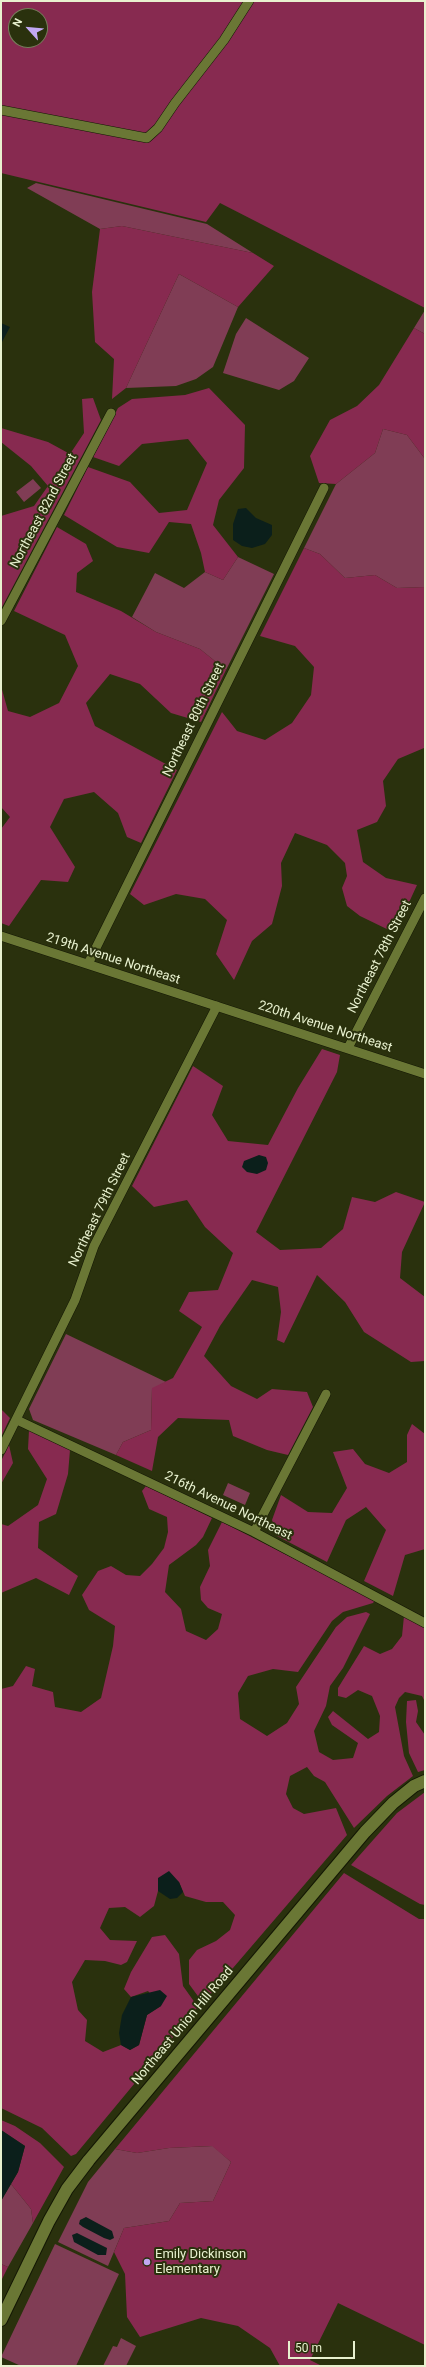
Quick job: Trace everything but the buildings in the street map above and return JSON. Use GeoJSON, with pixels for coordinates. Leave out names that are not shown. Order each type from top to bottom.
{"type":"FeatureCollection","features":[{"type":"Feature","properties":{"kind":"street"},"geometry":{"type":"LineString","coordinates":[[2,113],[147,138],[158,128],[174,103],[224,40],[249,1]]}},
{"type":"Feature","properties":{"kind":"street","name":"Northeast 82nd Street"},"geometry":{"type":"LineString","coordinates":[[1,621],[111,413]]}},
{"type":"Feature","properties":{"kind":"street","name":"Northeast 80th Street"},"geometry":{"type":"LineString","coordinates":[[88,964],[324,488]]}},
{"type":"Feature","properties":{"kind":"street","name":"Northeast 78th Street"},"geometry":{"type":"LineString","coordinates":[[348,1048],[425,898]]}},
{"type":"Feature","properties":{"kind":"street","name":"219th Avenue Northeast"},"geometry":{"type":"LineString","coordinates":[[1,936],[217,1006]]}},
{"type":"Feature","properties":{"kind":"street","name":"220th Avenue Northeast"},"geometry":{"type":"LineString","coordinates":[[217,1006],[425,1074]]}},
{"type":"Feature","properties":{"kind":"street","name":"Northeast 79th Street"},"geometry":{"type":"LineString","coordinates":[[1,1450],[75,1300],[94,1246],[217,1006]]}},
{"type":"Feature","properties":{"kind":"street"},"geometry":{"type":"LineString","coordinates":[[254,1532],[326,1394]]}},
{"type":"Feature","properties":{"kind":"street","name":"216th Avenue Northeast"},"geometry":{"type":"LineString","coordinates":[[16,1420],[254,1532],[425,1622]]}},
{"type":"Feature","properties":{"kind":"street","name":"Northeast Union Hill Road"},"geometry":{"type":"LineString","coordinates":[[1,2320],[49,2220],[67,2189],[89,2160],[365,1832],[393,1803],[425,1780]]}},
{"type":"Feature","properties":{"kind":"shaded area"},"geometry":{"type":"Polygon","coordinates":[[[1,1],[425,1],[425,308],[220,203],[206,222],[1,173],[1,1]]]}},
{"type":"Feature","properties":{"kind":"shaded area"},"geometry":{"type":"Polygon","coordinates":[[[36,183],[207,224],[253,253],[122,226],[100,229],[27,188],[36,183]]]}},
{"type":"Feature","properties":{"kind":"shaded area"},"geometry":{"type":"Polygon","coordinates":[[[122,226],[253,253],[274,266],[238,307],[179,274],[126,388],[112,399],[114,359],[95,342],[92,292],[100,229],[122,226]]]}},
{"type":"Feature","properties":{"kind":"shaded area"},"geometry":{"type":"Polygon","coordinates":[[[179,274],[238,307],[213,367],[196,379],[176,386],[126,388],[179,274]]]}},
{"type":"Feature","properties":{"kind":"shaded area"},"geometry":{"type":"Polygon","coordinates":[[[425,310],[425,334],[414,328],[425,310]]]}},
{"type":"Feature","properties":{"kind":"shaded area"},"geometry":{"type":"Polygon","coordinates":[[[246,318],[309,358],[294,381],[279,390],[223,373],[236,334],[246,318]]]}},
{"type":"Feature","properties":{"kind":"shaded area"},"geometry":{"type":"Polygon","coordinates":[[[414,328],[425,334],[425,459],[407,435],[383,429],[375,453],[336,484],[319,483],[310,456],[330,420],[357,406],[379,385],[414,328]]]}},
{"type":"Feature","properties":{"kind":"shaded area"},"geometry":{"type":"Polygon","coordinates":[[[209,388],[245,425],[244,468],[219,500],[213,525],[238,557],[223,580],[205,572],[201,553],[191,524],[169,522],[149,553],[117,547],[64,515],[88,467],[130,482],[159,513],[187,510],[207,463],[188,439],[142,444],[119,466],[93,457],[118,408],[132,399],[185,395],[209,388]]]}},
{"type":"Feature","properties":{"kind":"shaded area"},"geometry":{"type":"Polygon","coordinates":[[[93,398],[101,420],[1,609],[1,516],[34,506],[48,486],[31,466],[1,442],[1,428],[48,442],[70,454],[84,433],[82,399],[93,398]]]}},
{"type":"Feature","properties":{"kind":"shaded area"},"geometry":{"type":"Polygon","coordinates":[[[383,429],[407,435],[425,459],[425,587],[397,588],[375,575],[345,578],[320,554],[304,548],[336,484],[375,453],[383,429]]]}},
{"type":"Feature","properties":{"kind":"shaded area"},"geometry":{"type":"Polygon","coordinates":[[[33,479],[41,488],[24,502],[16,492],[33,479]]]}},
{"type":"Feature","properties":{"kind":"shaded area"},"geometry":{"type":"Polygon","coordinates":[[[57,527],[86,544],[93,561],[77,573],[76,592],[121,611],[156,632],[200,649],[226,670],[201,722],[171,713],[140,684],[110,674],[86,703],[95,726],[177,770],[141,843],[127,837],[118,813],[94,792],[64,799],[50,827],[75,867],[68,882],[41,880],[9,926],[1,923],[1,829],[10,817],[1,807],[1,686],[8,711],[30,717],[59,703],[78,666],[65,635],[14,611],[57,527]]]}},
{"type":"Feature","properties":{"kind":"shaded area"},"geometry":{"type":"Polygon","coordinates":[[[304,548],[320,554],[345,578],[375,575],[397,588],[425,587],[424,748],[398,759],[383,781],[386,806],[377,822],[357,830],[363,862],[386,878],[417,885],[395,933],[360,916],[347,906],[342,888],[347,876],[345,863],[327,845],[295,833],[281,863],[282,886],[272,924],[252,941],[234,980],[216,954],[227,920],[205,899],[176,894],[144,905],[130,894],[222,712],[237,731],[265,740],[292,723],[311,695],[314,667],[295,646],[260,636],[304,548]]]}},
{"type":"Feature","properties":{"kind":"shaded area"},"geometry":{"type":"Polygon","coordinates":[[[238,557],[274,574],[226,670],[200,649],[156,632],[132,617],[155,573],[184,588],[205,572],[223,580],[238,557]]]}},
{"type":"Feature","properties":{"kind":"shaded area"},"geometry":{"type":"Polygon","coordinates":[[[322,1049],[340,1055],[337,1072],[256,1232],[280,1250],[321,1248],[343,1229],[352,1197],[375,1202],[396,1192],[425,1202],[402,1252],[400,1278],[425,1297],[425,1361],[411,1362],[364,1332],[345,1302],[317,1275],[284,1343],[277,1340],[281,1312],[278,1287],[252,1280],[220,1326],[204,1356],[231,1386],[257,1399],[272,1389],[307,1392],[313,1407],[288,1455],[267,1450],[233,1436],[229,1420],[178,1418],[158,1437],[152,1471],[116,1455],[123,1442],[151,1430],[152,1388],[173,1378],[202,1327],[179,1311],[189,1292],[218,1290],[233,1253],[205,1227],[187,1200],[154,1207],[132,1186],[193,1066],[223,1086],[212,1115],[228,1141],[268,1145],[298,1088],[322,1049]]]}},
{"type":"Feature","properties":{"kind":"shaded area"},"geometry":{"type":"Polygon","coordinates":[[[66,1334],[166,1382],[152,1389],[151,1430],[123,1442],[116,1455],[33,1420],[29,1409],[66,1334]]]}},
{"type":"Feature","properties":{"kind":"shaded area"},"geometry":{"type":"Polygon","coordinates":[[[1,1409],[10,1418],[1,1437],[1,1409]]]}},
{"type":"Feature","properties":{"kind":"shaded area"},"geometry":{"type":"Polygon","coordinates":[[[412,1424],[425,1434],[425,1549],[405,1555],[393,1596],[364,1581],[386,1530],[366,1507],[346,1520],[327,1562],[277,1536],[272,1520],[281,1495],[308,1512],[332,1513],[347,1488],[333,1452],[353,1449],[365,1464],[389,1473],[407,1462],[407,1435],[412,1424]]]}},
{"type":"Feature","properties":{"kind":"shaded area"},"geometry":{"type":"Polygon","coordinates":[[[29,1430],[70,1450],[68,1474],[56,1514],[39,1522],[38,1548],[78,1576],[69,1595],[36,1578],[1,1593],[1,1524],[8,1526],[38,1505],[47,1479],[28,1449],[29,1430]]]}},
{"type":"Feature","properties":{"kind":"shaded area"},"geometry":{"type":"Polygon","coordinates":[[[9,1445],[13,1463],[1,1484],[1,1461],[9,1445]]]}},
{"type":"Feature","properties":{"kind":"shaded area"},"geometry":{"type":"Polygon","coordinates":[[[228,1483],[250,1493],[245,1505],[223,1495],[228,1483]]]}},
{"type":"Feature","properties":{"kind":"shaded area"},"geometry":{"type":"Polygon","coordinates":[[[146,1486],[212,1518],[203,1537],[196,1545],[169,1565],[165,1592],[181,1609],[186,1631],[206,1640],[218,1629],[222,1614],[208,1608],[201,1600],[200,1587],[210,1566],[208,1550],[222,1522],[375,1600],[373,1603],[343,1612],[332,1621],[298,1672],[273,1669],[248,1676],[238,1693],[240,1719],[267,1736],[287,1723],[299,1704],[296,1687],[336,1627],[347,1617],[366,1612],[370,1614],[343,1668],[330,1686],[326,1706],[314,1731],[319,1752],[333,1760],[353,1758],[358,1743],[332,1725],[328,1717],[333,1711],[368,1739],[379,1732],[380,1716],[372,1696],[358,1690],[346,1698],[338,1696],[338,1688],[364,1646],[380,1654],[392,1649],[402,1636],[404,1616],[425,1628],[425,1702],[422,1696],[405,1692],[399,1698],[395,1707],[404,1756],[413,1776],[387,1796],[354,1828],[325,1782],[314,1776],[307,1767],[290,1776],[286,1794],[293,1808],[304,1814],[336,1808],[347,1835],[203,2003],[189,1984],[189,1960],[197,1950],[216,1941],[230,1930],[235,1915],[223,1902],[206,1902],[185,1896],[179,1882],[158,1878],[158,1891],[154,1906],[140,1917],[125,1907],[109,1908],[100,1928],[110,1940],[137,1941],[127,1962],[121,1965],[105,1961],[85,1960],[72,1982],[78,2010],[87,2020],[85,2041],[103,2052],[121,2045],[130,2050],[139,2045],[147,2015],[161,2006],[148,1991],[131,1997],[124,1989],[131,1972],[152,1937],[165,1935],[179,1954],[183,1986],[198,2007],[76,2154],[71,2156],[42,2128],[1,2108],[1,1689],[13,1686],[26,1666],[35,1669],[32,1686],[53,1692],[55,1707],[81,1712],[101,1698],[113,1646],[115,1626],[89,1610],[82,1595],[98,1571],[111,1566],[126,1575],[140,1576],[152,1564],[164,1548],[168,1532],[167,1517],[149,1509],[142,1491],[146,1486]]]}},
{"type":"Feature","properties":{"kind":"shaded area"},"geometry":{"type":"Polygon","coordinates":[[[416,1700],[418,1711],[416,1722],[425,1735],[425,1770],[418,1772],[409,1753],[406,1722],[407,1701],[416,1700]]]}},
{"type":"Feature","properties":{"kind":"shaded area"},"geometry":{"type":"Polygon","coordinates":[[[425,1792],[425,1905],[420,1904],[351,1865],[397,1813],[425,1792]]]}},
{"type":"Feature","properties":{"kind":"shaded area"},"geometry":{"type":"Polygon","coordinates":[[[344,1873],[419,1919],[425,1919],[425,2345],[338,2303],[310,2360],[322,2366],[280,2366],[270,2348],[238,2326],[201,2318],[140,2337],[127,2317],[125,2274],[114,2252],[124,2228],[169,2221],[180,2203],[213,2201],[231,2162],[212,2146],[169,2148],[137,2153],[115,2149],[344,1873]]]}},
{"type":"Feature","properties":{"kind":"shaded area"},"geometry":{"type":"Polygon","coordinates":[[[1,2120],[15,2126],[40,2143],[64,2167],[33,2223],[31,2209],[11,2184],[18,2172],[25,2146],[1,2130],[1,2120]]]}},
{"type":"Feature","properties":{"kind":"shaded area"},"geometry":{"type":"Polygon","coordinates":[[[213,2146],[231,2162],[213,2201],[180,2203],[169,2221],[124,2228],[108,2266],[58,2242],[88,2182],[115,2149],[137,2153],[169,2148],[213,2146]]]}},
{"type":"Feature","properties":{"kind":"shaded area"},"geometry":{"type":"Polygon","coordinates":[[[11,2184],[31,2209],[33,2223],[8,2267],[1,2264],[1,2201],[11,2184]]]}},
{"type":"Feature","properties":{"kind":"shaded area"},"geometry":{"type":"Polygon","coordinates":[[[55,2244],[119,2274],[76,2366],[21,2366],[1,2357],[55,2244]]]}},
{"type":"Feature","properties":{"kind":"shaded area"},"geometry":{"type":"Polygon","coordinates":[[[1,2264],[8,2267],[1,2281],[1,2264]]]}},
{"type":"Feature","properties":{"kind":"shaded area"},"geometry":{"type":"Polygon","coordinates":[[[121,2338],[136,2346],[126,2366],[103,2366],[113,2346],[117,2347],[121,2338]]]}},
{"type":"Feature","properties":{"kind":"water"},"geometry":{"type":"Polygon","coordinates":[[[1,323],[10,327],[2,342],[1,341],[1,323]]]}},
{"type":"Feature","properties":{"kind":"water"},"geometry":{"type":"Polygon","coordinates":[[[246,508],[256,518],[272,525],[272,535],[265,544],[252,548],[242,546],[233,540],[233,524],[238,509],[246,508]]]}},
{"type":"Feature","properties":{"kind":"water"},"geometry":{"type":"Polygon","coordinates":[[[259,1155],[266,1157],[268,1163],[266,1170],[257,1174],[247,1172],[242,1167],[244,1161],[259,1155]]]}},
{"type":"Feature","properties":{"kind":"water"},"geometry":{"type":"Polygon","coordinates":[[[169,1871],[179,1882],[183,1892],[177,1898],[170,1899],[158,1891],[158,1878],[169,1871]]]}},
{"type":"Feature","properties":{"kind":"water"},"geometry":{"type":"Polygon","coordinates":[[[160,1990],[167,1996],[161,2006],[147,2015],[139,2045],[130,2050],[121,2045],[119,2033],[122,2015],[131,1997],[160,1990]]]}},
{"type":"Feature","properties":{"kind":"water"},"geometry":{"type":"Polygon","coordinates":[[[1,2130],[25,2146],[18,2172],[1,2201],[1,2130]]]}},
{"type":"Feature","properties":{"kind":"water"},"geometry":{"type":"Polygon","coordinates":[[[86,2217],[112,2231],[114,2238],[110,2240],[104,2238],[79,2224],[80,2220],[86,2217]]]}},
{"type":"Feature","properties":{"kind":"water"},"geometry":{"type":"Polygon","coordinates":[[[77,2233],[107,2248],[106,2255],[98,2255],[74,2242],[72,2235],[77,2233]]]}},
{"type":"Feature","properties":{"kind":"place","name":"Emily Dickinson Elementary"},"geometry":{"type":"Point","coordinates":[147,2262]}}]}
